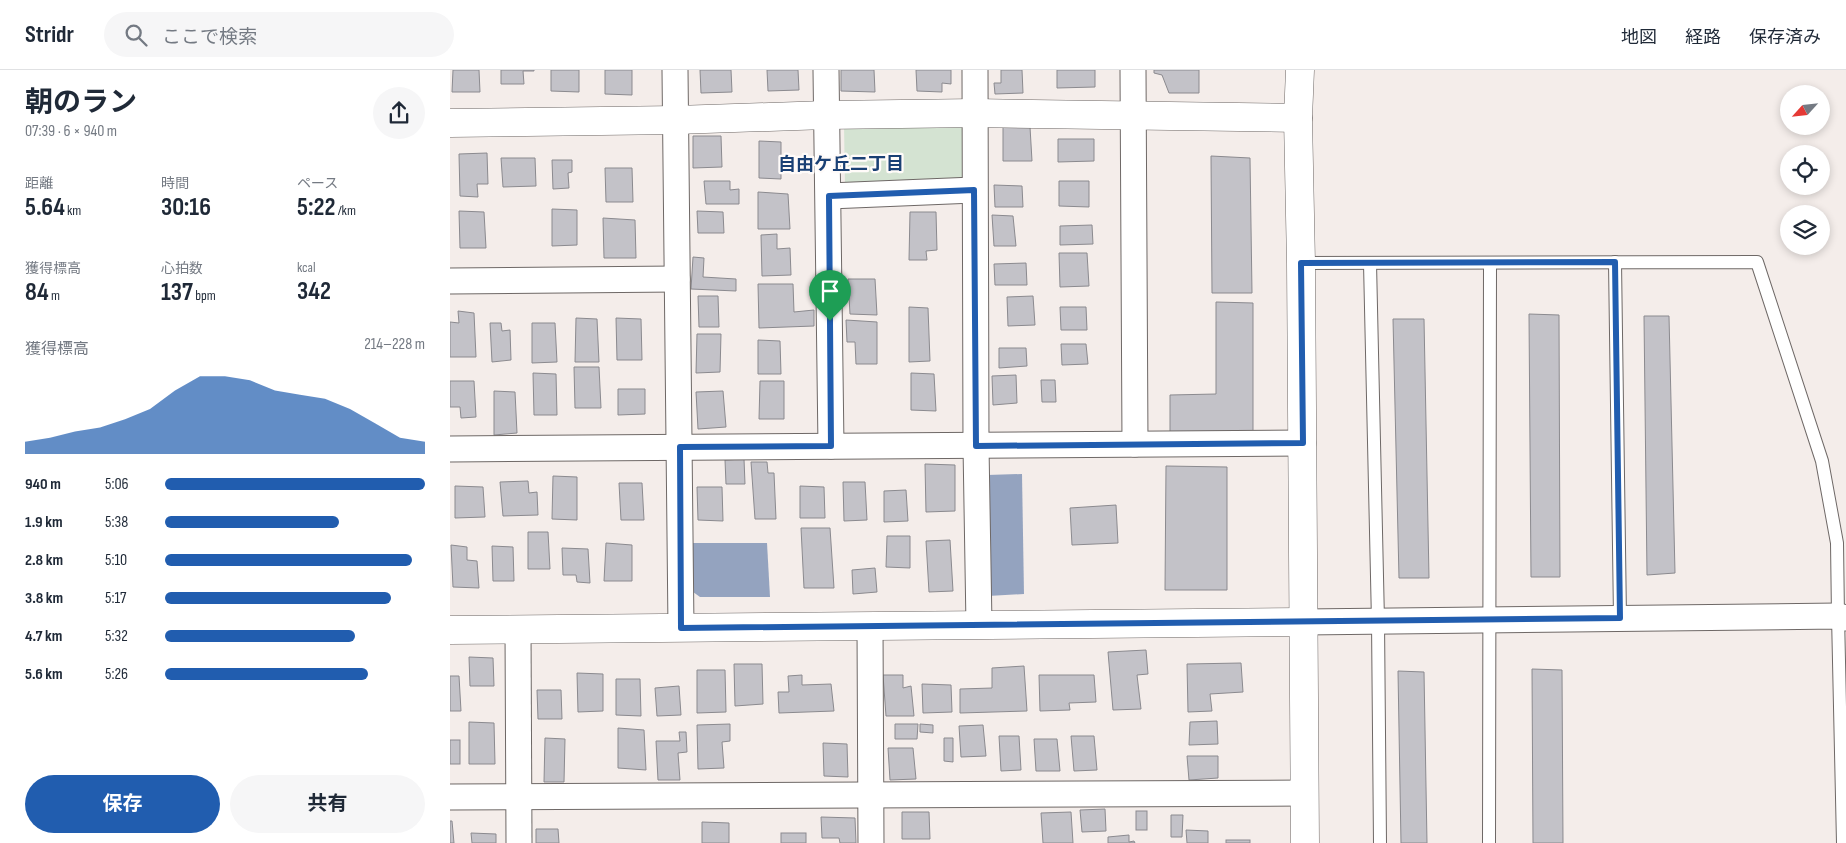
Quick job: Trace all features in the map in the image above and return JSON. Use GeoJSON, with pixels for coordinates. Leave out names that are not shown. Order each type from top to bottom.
{"type":"FeatureCollection","features":[{"type":"Feature","properties":{"kind":"street"},"geometry":{"type":"LineString","coordinates":[[675,70],[681,628]]}},
{"type":"Feature","properties":{"kind":"street"},"geometry":{"type":"LineString","coordinates":[[826,70],[831,446]]}},
{"type":"Feature","properties":{"kind":"street"},"geometry":{"type":"LineString","coordinates":[[974,70],[979,625]]}},
{"type":"Feature","properties":{"kind":"street"},"geometry":{"type":"LineString","coordinates":[[1133,70],[1135,444]]}},
{"type":"Feature","properties":{"kind":"street"},"geometry":{"type":"LineString","coordinates":[[1300,70],[1298,118],[1306,843]]}},
{"type":"Feature","properties":{"kind":"street"},"geometry":{"type":"LineString","coordinates":[[450,123],[676,120],[826,115],[975,114],[1298,118]]}},
{"type":"Feature","properties":{"kind":"street"},"geometry":{"type":"LineString","coordinates":[[829,196],[974,190]]}},
{"type":"Feature","properties":{"kind":"street"},"geometry":{"type":"LineString","coordinates":[[450,281],[677,279]]}},
{"type":"Feature","properties":{"kind":"street"},"geometry":{"type":"LineString","coordinates":[[450,449],[1303,443]]}},
{"type":"Feature","properties":{"kind":"street"},"geometry":{"type":"LineString","coordinates":[[450,630],[1842,617]]}},
{"type":"Feature","properties":{"kind":"street"},"geometry":{"type":"LineString","coordinates":[[870,626],[871,843]]}},
{"type":"Feature","properties":{"kind":"street"},"geometry":{"type":"LineString","coordinates":[[518,630],[519,843]]}},
{"type":"Feature","properties":{"kind":"street"},"geometry":{"type":"LineString","coordinates":[[450,797],[1305,793]]}},
{"type":"Feature","properties":{"kind":"lane"},"geometry":{"type":"LineString","coordinates":[[1615,262],[1620,618]]}},
{"type":"Feature","properties":{"kind":"lane"},"geometry":{"type":"LineString","coordinates":[[1301,263],[1757,262],[1822,461],[1838,543],[1842,617],[1843,843]]}},
{"type":"Feature","properties":{"kind":"lane"},"geometry":{"type":"LineString","coordinates":[[1370,263],[1378,621],[1380,843]]}},
{"type":"Feature","properties":{"kind":"lane"},"geometry":{"type":"LineString","coordinates":[[1489,843],[1491,620],[1490,263]]}},
{"type":"Feature","properties":{"kind":"green space"},"geometry":{"type":"Polygon","coordinates":[[[964,120],[964,182],[845,186],[844,124],[964,120]]]}},
{"type":"Feature","properties":{"kind":"water"},"geometry":{"type":"Polygon","coordinates":[[[1022,474],[1024,594],[988,596],[987,475],[1022,474]]]}},
{"type":"Feature","properties":{"kind":"water"},"geometry":{"type":"Polygon","coordinates":[[[689,543],[767,543],[770,597],[700,597],[689,589],[689,543]]]}},
{"type":"Feature","properties":{"kind":"building"},"geometry":{"type":"Polygon","coordinates":[[[453,70],[479,70],[480,92],[452,92],[453,70]]]}},
{"type":"Feature","properties":{"kind":"building"},"geometry":{"type":"Polygon","coordinates":[[[501,70],[534,71],[523,71],[524,84],[501,84],[501,70]]]}},
{"type":"Feature","properties":{"kind":"building"},"geometry":{"type":"Polygon","coordinates":[[[551,70],[579,70],[579,92],[551,91],[551,70]]]}},
{"type":"Feature","properties":{"kind":"building"},"geometry":{"type":"Polygon","coordinates":[[[605,70],[632,70],[632,95],[605,94],[605,70]]]}},
{"type":"Feature","properties":{"kind":"building"},"geometry":{"type":"Polygon","coordinates":[[[700,70],[731,70],[732,92],[701,93],[700,70]]]}},
{"type":"Feature","properties":{"kind":"building"},"geometry":{"type":"Polygon","coordinates":[[[767,70],[798,70],[799,90],[768,91],[767,70]]]}},
{"type":"Feature","properties":{"kind":"building"},"geometry":{"type":"Polygon","coordinates":[[[841,70],[874,70],[875,92],[841,91],[841,70]]]}},
{"type":"Feature","properties":{"kind":"building"},"geometry":{"type":"Polygon","coordinates":[[[916,70],[951,70],[951,84],[942,83],[942,92],[917,91],[916,70]]]}},
{"type":"Feature","properties":{"kind":"building"},"geometry":{"type":"Polygon","coordinates":[[[1001,70],[1022,70],[1023,93],[995,94],[994,83],[1001,83],[1001,70]]]}},
{"type":"Feature","properties":{"kind":"building"},"geometry":{"type":"Polygon","coordinates":[[[1057,70],[1095,70],[1095,87],[1057,88],[1057,70]]]}},
{"type":"Feature","properties":{"kind":"building"},"geometry":{"type":"Polygon","coordinates":[[[1154,70],[1199,70],[1199,93],[1169,93],[1162,75],[1154,73],[1154,70]]]}},
{"type":"Feature","properties":{"kind":"building"},"geometry":{"type":"Polygon","coordinates":[[[1003,127],[1030,127],[1032,161],[1003,161],[1003,127]]]}},
{"type":"Feature","properties":{"kind":"building"},"geometry":{"type":"Polygon","coordinates":[[[693,136],[721,136],[722,167],[693,168],[693,136]]]}},
{"type":"Feature","properties":{"kind":"building"},"geometry":{"type":"Polygon","coordinates":[[[1058,139],[1094,139],[1094,161],[1058,162],[1058,139]]]}},
{"type":"Feature","properties":{"kind":"building"},"geometry":{"type":"Polygon","coordinates":[[[759,141],[781,142],[781,179],[759,178],[759,141]]]}},
{"type":"Feature","properties":{"kind":"building"},"geometry":{"type":"Polygon","coordinates":[[[487,153],[488,184],[477,184],[478,197],[460,196],[459,154],[487,153]]]}},
{"type":"Feature","properties":{"kind":"building"},"geometry":{"type":"Polygon","coordinates":[[[1211,156],[1250,158],[1252,293],[1212,293],[1211,156]]]}},
{"type":"Feature","properties":{"kind":"building"},"geometry":{"type":"Polygon","coordinates":[[[501,158],[535,158],[536,186],[503,187],[501,158]]]}},
{"type":"Feature","properties":{"kind":"building"},"geometry":{"type":"Polygon","coordinates":[[[552,160],[572,160],[572,172],[568,173],[569,188],[553,189],[552,160]]]}},
{"type":"Feature","properties":{"kind":"building"},"geometry":{"type":"Polygon","coordinates":[[[605,168],[632,168],[633,202],[606,202],[605,168]]]}},
{"type":"Feature","properties":{"kind":"building"},"geometry":{"type":"Polygon","coordinates":[[[704,181],[730,181],[730,190],[739,189],[739,204],[706,204],[704,181]]]}},
{"type":"Feature","properties":{"kind":"building"},"geometry":{"type":"Polygon","coordinates":[[[1059,181],[1089,181],[1089,207],[1059,206],[1059,181]]]}},
{"type":"Feature","properties":{"kind":"building"},"geometry":{"type":"Polygon","coordinates":[[[994,185],[1022,186],[1023,207],[995,207],[994,185]]]}},
{"type":"Feature","properties":{"kind":"building"},"geometry":{"type":"Polygon","coordinates":[[[758,192],[788,194],[790,229],[758,229],[758,192]]]}},
{"type":"Feature","properties":{"kind":"building"},"geometry":{"type":"Polygon","coordinates":[[[552,209],[577,210],[577,245],[552,246],[552,209]]]}},
{"type":"Feature","properties":{"kind":"building"},"geometry":{"type":"Polygon","coordinates":[[[459,211],[484,212],[486,248],[460,248],[459,211]]]}},
{"type":"Feature","properties":{"kind":"building"},"geometry":{"type":"Polygon","coordinates":[[[697,211],[723,212],[724,233],[698,233],[697,211]]]}},
{"type":"Feature","properties":{"kind":"building"},"geometry":{"type":"Polygon","coordinates":[[[910,212],[936,212],[937,250],[926,251],[927,260],[909,260],[910,212]]]}},
{"type":"Feature","properties":{"kind":"building"},"geometry":{"type":"Polygon","coordinates":[[[992,215],[1013,216],[1016,246],[994,246],[992,215]]]}},
{"type":"Feature","properties":{"kind":"building"},"geometry":{"type":"Polygon","coordinates":[[[603,218],[635,220],[636,258],[604,258],[603,218]]]}},
{"type":"Feature","properties":{"kind":"building"},"geometry":{"type":"Polygon","coordinates":[[[1092,225],[1093,244],[1060,245],[1060,226],[1092,225]]]}},
{"type":"Feature","properties":{"kind":"building"},"geometry":{"type":"Polygon","coordinates":[[[777,234],[777,249],[790,248],[791,275],[762,276],[761,235],[777,234]]]}},
{"type":"Feature","properties":{"kind":"building"},"geometry":{"type":"Polygon","coordinates":[[[1059,253],[1087,253],[1089,286],[1060,287],[1059,253]]]}},
{"type":"Feature","properties":{"kind":"building"},"geometry":{"type":"Polygon","coordinates":[[[693,257],[704,258],[703,277],[736,279],[736,291],[691,289],[693,257]]]}},
{"type":"Feature","properties":{"kind":"building"},"geometry":{"type":"Polygon","coordinates":[[[1026,263],[1027,285],[995,285],[994,264],[1026,263]]]}},
{"type":"Feature","properties":{"kind":"building"},"geometry":{"type":"Polygon","coordinates":[[[848,279],[875,279],[877,315],[850,314],[848,279]]]}},
{"type":"Feature","properties":{"kind":"building"},"geometry":{"type":"Polygon","coordinates":[[[758,284],[793,284],[794,312],[814,310],[814,326],[759,328],[758,284]]]}},
{"type":"Feature","properties":{"kind":"building"},"geometry":{"type":"Polygon","coordinates":[[[698,296],[718,296],[719,327],[699,327],[698,296]]]}},
{"type":"Feature","properties":{"kind":"building"},"geometry":{"type":"Polygon","coordinates":[[[1033,296],[1035,325],[1008,326],[1007,297],[1033,296]]]}},
{"type":"Feature","properties":{"kind":"building"},"geometry":{"type":"Polygon","coordinates":[[[1216,302],[1253,303],[1253,433],[1170,434],[1170,395],[1216,394],[1216,302]]]}},
{"type":"Feature","properties":{"kind":"building"},"geometry":{"type":"Polygon","coordinates":[[[909,307],[928,308],[930,361],[909,362],[909,307]]]}},
{"type":"Feature","properties":{"kind":"building"},"geometry":{"type":"Polygon","coordinates":[[[1060,307],[1086,307],[1087,330],[1061,330],[1060,307]]]}},
{"type":"Feature","properties":{"kind":"building"},"geometry":{"type":"Polygon","coordinates":[[[458,311],[474,313],[476,357],[450,357],[450,322],[459,323],[458,311]]]}},
{"type":"Feature","properties":{"kind":"building"},"geometry":{"type":"Polygon","coordinates":[[[1529,314],[1559,315],[1560,577],[1531,577],[1529,314]]]}},
{"type":"Feature","properties":{"kind":"building"},"geometry":{"type":"Polygon","coordinates":[[[1644,316],[1669,316],[1675,573],[1647,575],[1644,316]]]}},
{"type":"Feature","properties":{"kind":"building"},"geometry":{"type":"Polygon","coordinates":[[[576,318],[597,319],[599,362],[575,362],[576,318]]]}},
{"type":"Feature","properties":{"kind":"building"},"geometry":{"type":"Polygon","coordinates":[[[616,318],[641,319],[642,360],[617,360],[616,318]]]}},
{"type":"Feature","properties":{"kind":"building"},"geometry":{"type":"Polygon","coordinates":[[[1393,319],[1424,319],[1429,578],[1399,578],[1393,319]]]}},
{"type":"Feature","properties":{"kind":"building"},"geometry":{"type":"Polygon","coordinates":[[[846,320],[877,322],[877,364],[856,364],[855,342],[847,342],[846,320]]]}},
{"type":"Feature","properties":{"kind":"building"},"geometry":{"type":"Polygon","coordinates":[[[490,323],[501,323],[502,331],[510,330],[511,360],[492,362],[490,323]]]}},
{"type":"Feature","properties":{"kind":"building"},"geometry":{"type":"Polygon","coordinates":[[[532,323],[555,323],[557,362],[532,363],[532,323]]]}},
{"type":"Feature","properties":{"kind":"building"},"geometry":{"type":"Polygon","coordinates":[[[697,334],[721,334],[720,372],[696,373],[697,334]]]}},
{"type":"Feature","properties":{"kind":"building"},"geometry":{"type":"Polygon","coordinates":[[[758,340],[780,341],[781,374],[758,374],[758,340]]]}},
{"type":"Feature","properties":{"kind":"building"},"geometry":{"type":"Polygon","coordinates":[[[1061,344],[1086,344],[1088,364],[1062,365],[1061,344]]]}},
{"type":"Feature","properties":{"kind":"building"},"geometry":{"type":"Polygon","coordinates":[[[999,348],[1026,348],[1027,366],[999,368],[999,348]]]}},
{"type":"Feature","properties":{"kind":"building"},"geometry":{"type":"Polygon","coordinates":[[[574,367],[599,367],[601,408],[575,408],[574,367]]]}},
{"type":"Feature","properties":{"kind":"building"},"geometry":{"type":"Polygon","coordinates":[[[533,373],[556,374],[557,415],[534,415],[533,373]]]}},
{"type":"Feature","properties":{"kind":"building"},"geometry":{"type":"Polygon","coordinates":[[[911,373],[934,374],[936,411],[911,410],[911,373]]]}},
{"type":"Feature","properties":{"kind":"building"},"geometry":{"type":"Polygon","coordinates":[[[1016,375],[1017,403],[993,405],[992,376],[1016,375]]]}},
{"type":"Feature","properties":{"kind":"building"},"geometry":{"type":"Polygon","coordinates":[[[1041,380],[1055,380],[1056,402],[1042,402],[1041,380]]]}},
{"type":"Feature","properties":{"kind":"building"},"geometry":{"type":"Polygon","coordinates":[[[450,381],[474,381],[476,417],[461,418],[460,407],[450,407],[450,381]]]}},
{"type":"Feature","properties":{"kind":"building"},"geometry":{"type":"Polygon","coordinates":[[[760,381],[784,381],[784,419],[759,419],[760,381]]]}},
{"type":"Feature","properties":{"kind":"building"},"geometry":{"type":"Polygon","coordinates":[[[618,389],[645,389],[645,414],[618,415],[618,389]]]}},
{"type":"Feature","properties":{"kind":"building"},"geometry":{"type":"Polygon","coordinates":[[[494,391],[515,392],[517,433],[494,435],[494,391]]]}},
{"type":"Feature","properties":{"kind":"building"},"geometry":{"type":"Polygon","coordinates":[[[723,391],[726,427],[698,429],[696,392],[723,391]]]}},
{"type":"Feature","properties":{"kind":"building"},"geometry":{"type":"Polygon","coordinates":[[[744,459],[745,484],[726,484],[725,460],[744,459]]]}},
{"type":"Feature","properties":{"kind":"building"},"geometry":{"type":"Polygon","coordinates":[[[751,462],[767,462],[768,473],[774,473],[776,519],[755,519],[751,462]]]}},
{"type":"Feature","properties":{"kind":"building"},"geometry":{"type":"Polygon","coordinates":[[[925,464],[955,465],[955,511],[926,512],[925,464]]]}},
{"type":"Feature","properties":{"kind":"building"},"geometry":{"type":"Polygon","coordinates":[[[1166,466],[1227,467],[1227,590],[1165,590],[1166,466]]]}},
{"type":"Feature","properties":{"kind":"building"},"geometry":{"type":"Polygon","coordinates":[[[553,476],[577,477],[577,520],[552,519],[553,476]]]}},
{"type":"Feature","properties":{"kind":"building"},"geometry":{"type":"Polygon","coordinates":[[[528,481],[529,493],[537,492],[538,515],[503,516],[500,482],[528,481]]]}},
{"type":"Feature","properties":{"kind":"building"},"geometry":{"type":"Polygon","coordinates":[[[843,482],[865,482],[867,520],[844,521],[843,482]]]}},
{"type":"Feature","properties":{"kind":"building"},"geometry":{"type":"Polygon","coordinates":[[[619,483],[642,483],[644,520],[621,520],[619,483]]]}},
{"type":"Feature","properties":{"kind":"building"},"geometry":{"type":"Polygon","coordinates":[[[455,486],[483,487],[485,517],[455,518],[455,486]]]}},
{"type":"Feature","properties":{"kind":"building"},"geometry":{"type":"Polygon","coordinates":[[[800,486],[824,487],[825,518],[800,518],[800,486]]]}},
{"type":"Feature","properties":{"kind":"building"},"geometry":{"type":"Polygon","coordinates":[[[697,487],[722,487],[723,521],[698,520],[697,487]]]}},
{"type":"Feature","properties":{"kind":"building"},"geometry":{"type":"Polygon","coordinates":[[[906,490],[908,521],[884,522],[884,491],[906,490]]]}},
{"type":"Feature","properties":{"kind":"building"},"geometry":{"type":"Polygon","coordinates":[[[1116,505],[1118,543],[1072,545],[1070,508],[1116,505]]]}},
{"type":"Feature","properties":{"kind":"building"},"geometry":{"type":"Polygon","coordinates":[[[801,528],[830,528],[834,588],[804,588],[801,528]]]}},
{"type":"Feature","properties":{"kind":"building"},"geometry":{"type":"Polygon","coordinates":[[[528,532],[548,532],[550,569],[528,569],[528,532]]]}},
{"type":"Feature","properties":{"kind":"building"},"geometry":{"type":"Polygon","coordinates":[[[887,536],[910,536],[910,568],[886,567],[887,536]]]}},
{"type":"Feature","properties":{"kind":"building"},"geometry":{"type":"Polygon","coordinates":[[[950,540],[953,591],[929,592],[926,541],[950,540]]]}},
{"type":"Feature","properties":{"kind":"building"},"geometry":{"type":"Polygon","coordinates":[[[606,543],[632,545],[632,581],[604,581],[606,543]]]}},
{"type":"Feature","properties":{"kind":"building"},"geometry":{"type":"Polygon","coordinates":[[[451,545],[467,547],[467,560],[477,561],[479,588],[453,587],[451,545]]]}},
{"type":"Feature","properties":{"kind":"building"},"geometry":{"type":"Polygon","coordinates":[[[492,546],[513,547],[514,581],[493,581],[492,546]]]}},
{"type":"Feature","properties":{"kind":"building"},"geometry":{"type":"Polygon","coordinates":[[[562,548],[588,549],[590,583],[577,582],[576,575],[563,575],[562,548]]]}},
{"type":"Feature","properties":{"kind":"building"},"geometry":{"type":"Polygon","coordinates":[[[875,568],[877,592],[853,594],[852,570],[875,568]]]}},
{"type":"Feature","properties":{"kind":"building"},"geometry":{"type":"Polygon","coordinates":[[[1146,650],[1148,674],[1137,675],[1141,709],[1113,710],[1108,652],[1146,650]]]}},
{"type":"Feature","properties":{"kind":"building"},"geometry":{"type":"Polygon","coordinates":[[[469,657],[493,658],[494,686],[470,686],[469,657]]]}},
{"type":"Feature","properties":{"kind":"building"},"geometry":{"type":"Polygon","coordinates":[[[1241,663],[1243,692],[1210,694],[1212,711],[1188,712],[1187,664],[1241,663]]]}},
{"type":"Feature","properties":{"kind":"building"},"geometry":{"type":"Polygon","coordinates":[[[734,664],[762,664],[763,704],[735,706],[734,664]]]}},
{"type":"Feature","properties":{"kind":"building"},"geometry":{"type":"Polygon","coordinates":[[[1024,666],[1027,711],[960,713],[960,689],[992,688],[992,668],[1024,666]]]}},
{"type":"Feature","properties":{"kind":"building"},"geometry":{"type":"Polygon","coordinates":[[[1532,669],[1562,670],[1563,843],[1533,843],[1532,669]]]}},
{"type":"Feature","properties":{"kind":"building"},"geometry":{"type":"Polygon","coordinates":[[[697,670],[725,670],[726,712],[697,713],[697,670]]]}},
{"type":"Feature","properties":{"kind":"building"},"geometry":{"type":"Polygon","coordinates":[[[1398,671],[1424,672],[1427,843],[1401,843],[1398,671]]]}},
{"type":"Feature","properties":{"kind":"building"},"geometry":{"type":"Polygon","coordinates":[[[577,673],[603,674],[603,711],[578,712],[577,673]]]}},
{"type":"Feature","properties":{"kind":"building"},"geometry":{"type":"Polygon","coordinates":[[[802,675],[802,685],[831,684],[834,711],[779,713],[778,692],[789,692],[788,676],[802,675]]]}},
{"type":"Feature","properties":{"kind":"building"},"geometry":{"type":"Polygon","coordinates":[[[883,675],[903,675],[903,688],[911,686],[914,716],[886,716],[883,675]]]}},
{"type":"Feature","properties":{"kind":"building"},"geometry":{"type":"Polygon","coordinates":[[[1039,675],[1094,675],[1096,702],[1069,703],[1070,710],[1040,711],[1039,675]]]}},
{"type":"Feature","properties":{"kind":"building"},"geometry":{"type":"Polygon","coordinates":[[[450,676],[459,676],[461,711],[450,711],[450,676]]]}},
{"type":"Feature","properties":{"kind":"building"},"geometry":{"type":"Polygon","coordinates":[[[616,679],[640,679],[641,716],[616,715],[616,679]]]}},
{"type":"Feature","properties":{"kind":"building"},"geometry":{"type":"Polygon","coordinates":[[[922,684],[951,685],[952,712],[923,713],[922,684]]]}},
{"type":"Feature","properties":{"kind":"building"},"geometry":{"type":"Polygon","coordinates":[[[679,686],[681,715],[657,716],[655,688],[679,686]]]}},
{"type":"Feature","properties":{"kind":"building"},"geometry":{"type":"Polygon","coordinates":[[[537,690],[561,690],[562,719],[538,719],[537,690]]]}},
{"type":"Feature","properties":{"kind":"building"},"geometry":{"type":"Polygon","coordinates":[[[1217,721],[1218,744],[1189,745],[1190,722],[1217,721]]]}},
{"type":"Feature","properties":{"kind":"building"},"geometry":{"type":"Polygon","coordinates":[[[469,722],[494,723],[495,764],[469,764],[469,722]]]}},
{"type":"Feature","properties":{"kind":"building"},"geometry":{"type":"Polygon","coordinates":[[[730,724],[730,741],[722,742],[724,768],[698,769],[697,725],[730,724]]]}},
{"type":"Feature","properties":{"kind":"building"},"geometry":{"type":"Polygon","coordinates":[[[895,724],[918,724],[917,739],[895,739],[895,724]]]}},
{"type":"Feature","properties":{"kind":"building"},"geometry":{"type":"Polygon","coordinates":[[[920,724],[933,725],[933,733],[920,732],[920,724]]]}},
{"type":"Feature","properties":{"kind":"building"},"geometry":{"type":"Polygon","coordinates":[[[983,725],[986,756],[961,757],[959,726],[983,725]]]}},
{"type":"Feature","properties":{"kind":"building"},"geometry":{"type":"Polygon","coordinates":[[[618,728],[644,730],[646,770],[618,768],[618,728]]]}},
{"type":"Feature","properties":{"kind":"building"},"geometry":{"type":"Polygon","coordinates":[[[679,732],[686,732],[687,752],[678,753],[680,780],[658,780],[656,741],[680,741],[679,732]]]}},
{"type":"Feature","properties":{"kind":"building"},"geometry":{"type":"Polygon","coordinates":[[[999,736],[1019,736],[1021,770],[1001,771],[999,736]]]}},
{"type":"Feature","properties":{"kind":"building"},"geometry":{"type":"Polygon","coordinates":[[[1071,736],[1094,736],[1097,770],[1074,771],[1071,736]]]}},
{"type":"Feature","properties":{"kind":"building"},"geometry":{"type":"Polygon","coordinates":[[[545,738],[565,739],[564,782],[544,782],[545,738]]]}},
{"type":"Feature","properties":{"kind":"building"},"geometry":{"type":"Polygon","coordinates":[[[944,738],[953,738],[953,762],[944,761],[944,738]]]}},
{"type":"Feature","properties":{"kind":"building"},"geometry":{"type":"Polygon","coordinates":[[[1034,739],[1057,739],[1060,771],[1036,771],[1034,739]]]}},
{"type":"Feature","properties":{"kind":"building"},"geometry":{"type":"Polygon","coordinates":[[[450,740],[460,740],[460,764],[450,764],[450,740]]]}},
{"type":"Feature","properties":{"kind":"building"},"geometry":{"type":"Polygon","coordinates":[[[823,743],[847,744],[848,777],[824,776],[823,743]]]}},
{"type":"Feature","properties":{"kind":"building"},"geometry":{"type":"Polygon","coordinates":[[[888,748],[913,748],[916,779],[890,780],[888,748]]]}},
{"type":"Feature","properties":{"kind":"building"},"geometry":{"type":"Polygon","coordinates":[[[1187,756],[1218,756],[1218,778],[1189,780],[1187,756]]]}},
{"type":"Feature","properties":{"kind":"building"},"geometry":{"type":"Polygon","coordinates":[[[1105,809],[1106,831],[1082,832],[1080,810],[1105,809]]]}},
{"type":"Feature","properties":{"kind":"building"},"geometry":{"type":"Polygon","coordinates":[[[1136,811],[1147,811],[1147,830],[1136,830],[1136,811]]]}},
{"type":"Feature","properties":{"kind":"building"},"geometry":{"type":"Polygon","coordinates":[[[902,812],[929,812],[930,839],[902,839],[902,812]]]}},
{"type":"Feature","properties":{"kind":"building"},"geometry":{"type":"Polygon","coordinates":[[[1071,812],[1073,843],[1043,843],[1041,813],[1071,812]]]}},
{"type":"Feature","properties":{"kind":"building"},"geometry":{"type":"Polygon","coordinates":[[[1171,815],[1183,815],[1182,837],[1171,837],[1171,815]]]}},
{"type":"Feature","properties":{"kind":"building"},"geometry":{"type":"Polygon","coordinates":[[[821,817],[855,818],[856,843],[840,843],[839,838],[822,838],[821,817]]]}},
{"type":"Feature","properties":{"kind":"building"},"geometry":{"type":"Polygon","coordinates":[[[450,821],[452,821],[454,843],[450,843],[450,821]]]}},
{"type":"Feature","properties":{"kind":"building"},"geometry":{"type":"Polygon","coordinates":[[[702,822],[729,823],[729,843],[702,843],[702,822]]]}},
{"type":"Feature","properties":{"kind":"building"},"geometry":{"type":"Polygon","coordinates":[[[536,829],[558,829],[559,843],[536,843],[536,829]]]}},
{"type":"Feature","properties":{"kind":"building"},"geometry":{"type":"Polygon","coordinates":[[[1186,830],[1208,831],[1208,843],[1187,843],[1186,830]]]}},
{"type":"Feature","properties":{"kind":"building"},"geometry":{"type":"Polygon","coordinates":[[[471,833],[496,834],[496,843],[472,843],[471,833]]]}},
{"type":"Feature","properties":{"kind":"building"},"geometry":{"type":"Polygon","coordinates":[[[781,833],[806,833],[806,843],[781,843],[781,833]]]}},
{"type":"Feature","properties":{"kind":"building"},"geometry":{"type":"Polygon","coordinates":[[[1129,835],[1129,842],[1134,841],[1135,843],[1108,843],[1108,837],[1129,835]]]}},
{"type":"Feature","properties":{"kind":"building"},"geometry":{"type":"Polygon","coordinates":[[[1226,840],[1250,840],[1250,843],[1226,843],[1226,840]]]}},
{"type":"Feature","properties":{"kind":"district","name":"自由ケ丘二丁目"},"geometry":{"type":"Point","coordinates":[841,164]}},
{"type":"Feature","properties":{"kind":"route"},"geometry":{"type":"LineString","coordinates":[[974,190],[976,446],[1303,443],[1301,263],[1615,262],[1620,618],[681,628],[680,447],[831,446],[830,321],[829,196],[974,190]]}}]}
